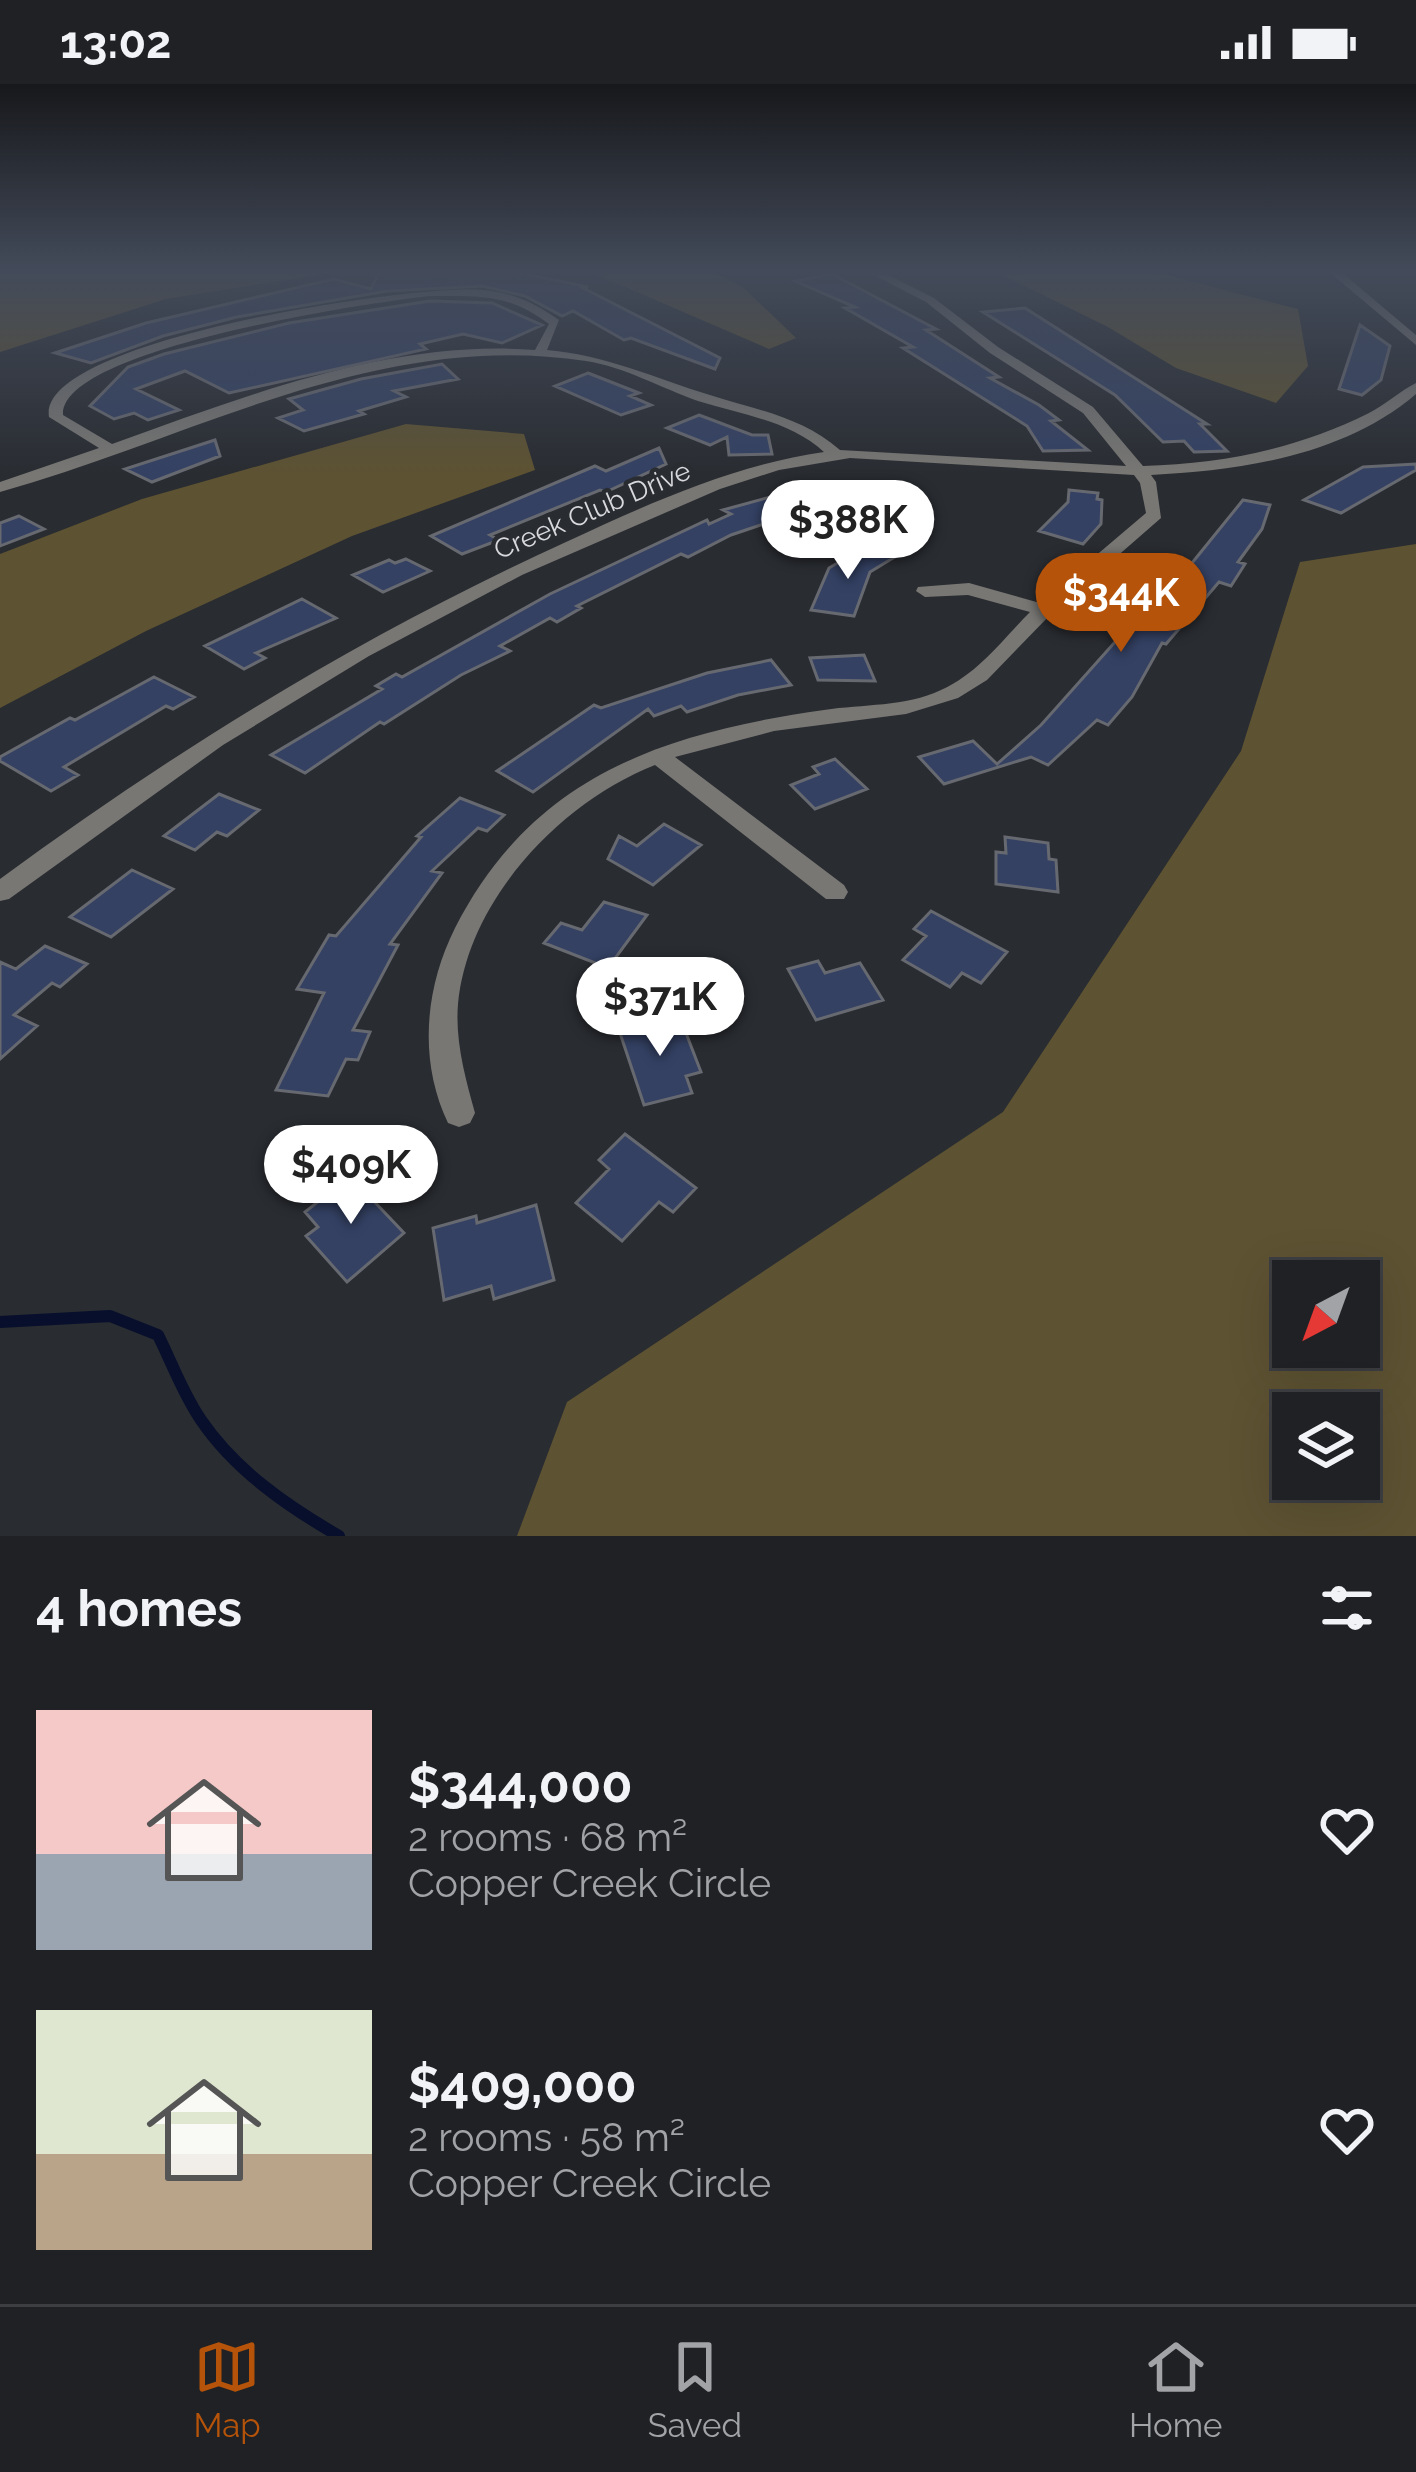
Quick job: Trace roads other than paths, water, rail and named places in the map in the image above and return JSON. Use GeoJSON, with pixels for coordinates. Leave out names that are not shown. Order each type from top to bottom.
{"type":"FeatureCollection","features":[{"type":"Feature","properties":{"kind":"street"},"geometry":{"type":"LineString","coordinates":[[109,448],[56,416],[54,409],[62,393],[81,379],[195,339]]}},
{"type":"Feature","properties":{"kind":"street"},"geometry":{"type":"LineString","coordinates":[[539,353],[547,339]]}},
{"type":"Feature","properties":{"kind":"street"},"geometry":{"type":"LineString","coordinates":[[459,1113],[442,1058],[444,983],[473,919],[508,863],[550,816],[602,779],[719,736],[907,706],[950,694],[981,676],[1020,640],[1043,610],[1124,547],[1155,514],[1148,482],[1088,410],[980,339]]}},
{"type":"Feature","properties":{"kind":"street"},"geometry":{"type":"LineString","coordinates":[[0,487],[109,448],[386,364],[465,353],[539,353],[638,370],[697,395],[796,425],[819,437],[836,454]]}},
{"type":"Feature","properties":{"kind":"street","name":"Creek Club Drive"},"geometry":{"type":"LineString","coordinates":[[0,892],[223,731],[450,603],[669,503],[724,483],[836,454],[1139,472],[1241,465],[1298,451],[1389,408],[1416,386]]}},
{"type":"Feature","properties":{"kind":"street"},"geometry":{"type":"LineString","coordinates":[[925,591],[969,590],[1043,610]]}},
{"type":"Feature","properties":{"kind":"street"},"geometry":{"type":"LineString","coordinates":[[660,757],[835,892]]}},
{"type":"Feature","properties":{"kind":"waterway"},"geometry":{"type":"LineString","coordinates":[[0,1322],[110,1316],[158,1335],[195,1410],[230,1455],[281,1499],[339,1536]]}}]}
